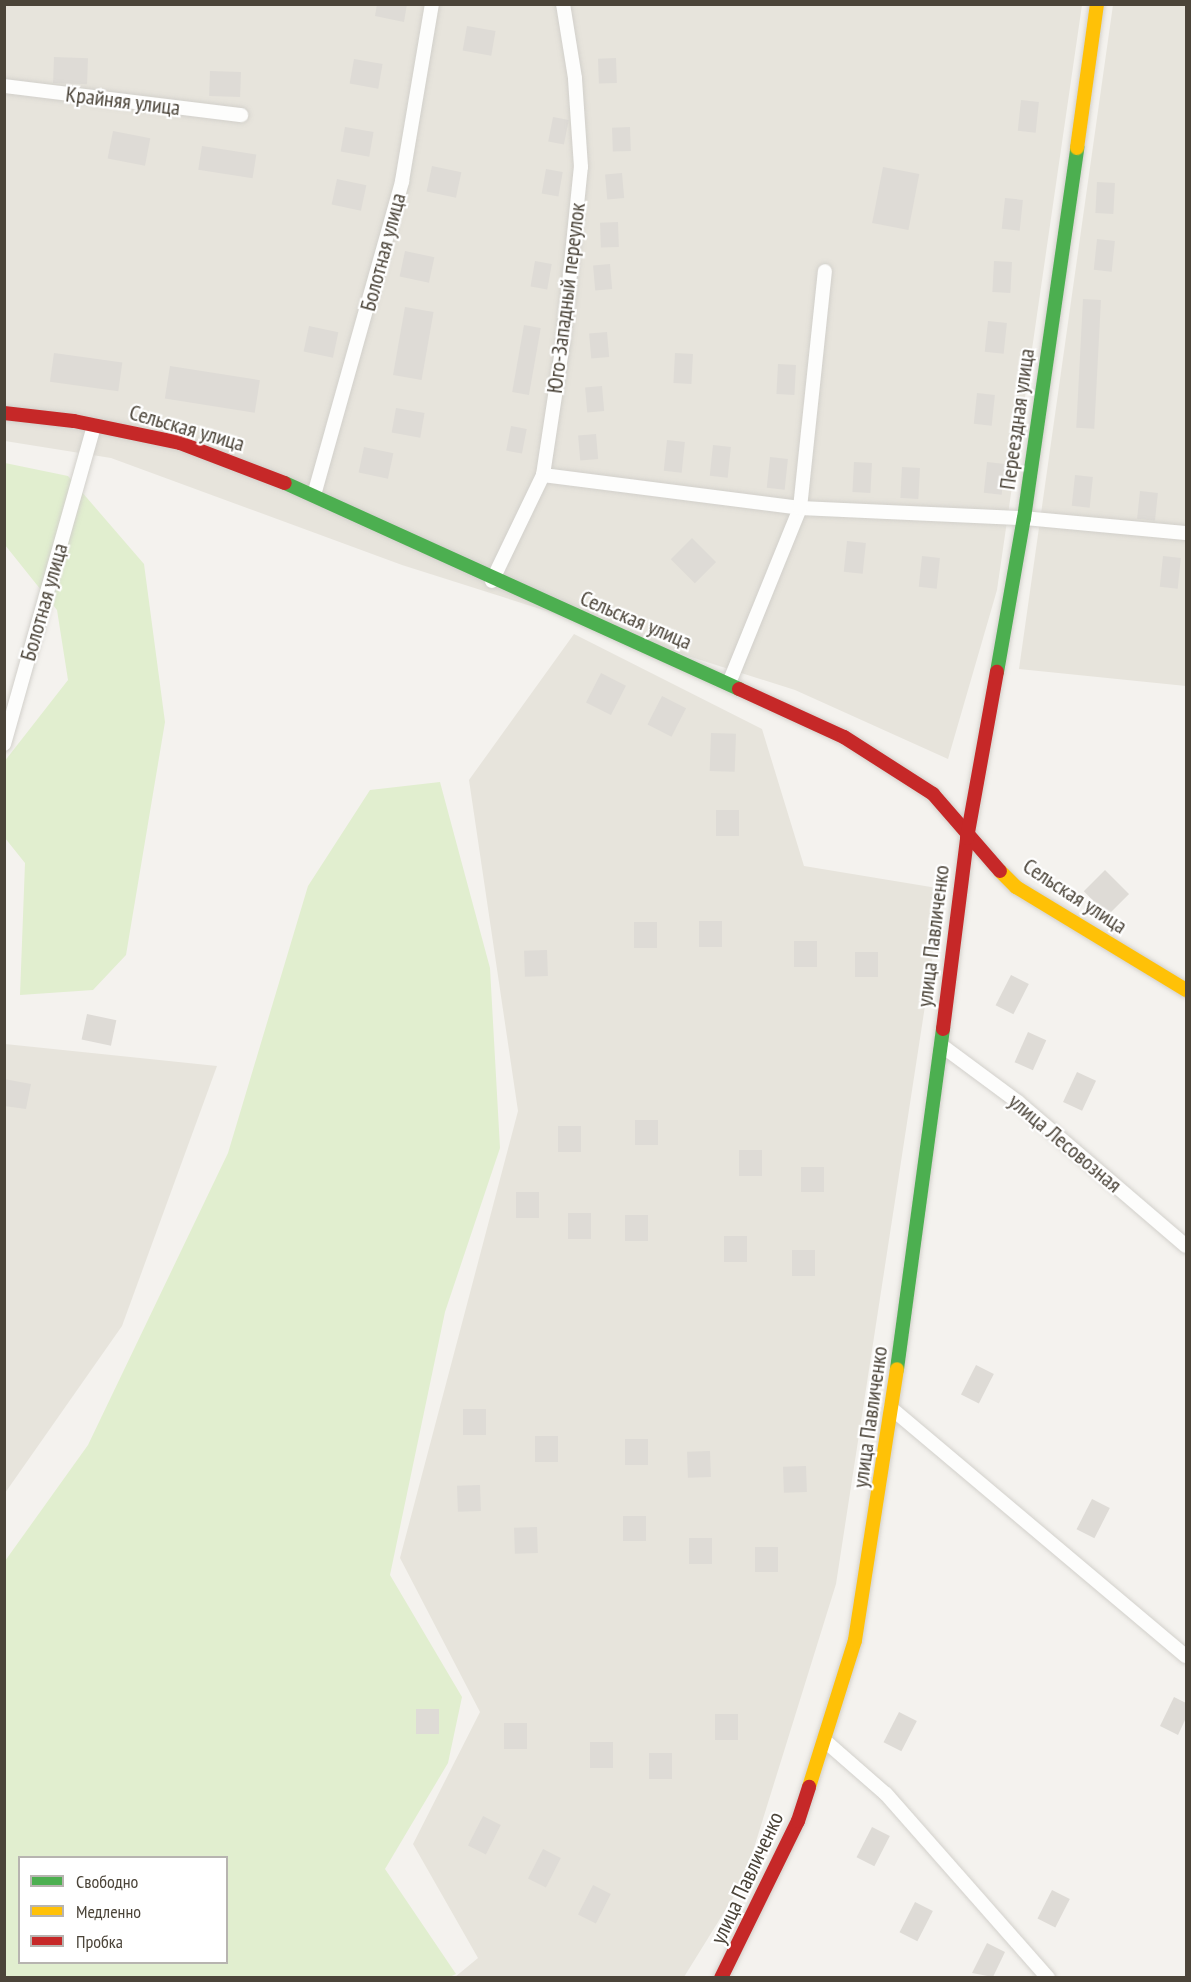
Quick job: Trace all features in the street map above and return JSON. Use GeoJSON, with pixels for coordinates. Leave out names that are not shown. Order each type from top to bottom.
{"type":"FeatureCollection","features":[{"type":"Feature","properties":{"kind":"street","name":"Болотная улица"},"geometry":{"type":"LineString","coordinates":[[314,495],[402,181],[432,4]]}},
{"type":"Feature","properties":{"kind":"street","name":"Юго-Западный переулок"},"geometry":{"type":"LineString","coordinates":[[492,581],[543,475],[581,167],[575,78],[563,4]]}},
{"type":"Feature","properties":{"kind":"street","name":"Переездная улица"},"geometry":{"type":"LineString","coordinates":[[967,838],[1024,518],[1097,4]]}},
{"type":"Feature","properties":{"kind":"street","name":"Крайняя улица"},"geometry":{"type":"LineString","coordinates":[[4,86],[241,116]]}},
{"type":"Feature","properties":{"kind":"street"},"geometry":{"type":"LineString","coordinates":[[729,683],[800,508],[825,271]]}},
{"type":"Feature","properties":{"kind":"street","name":"Сельская улица"},"geometry":{"type":"LineString","coordinates":[[4,412],[94,425],[180,443],[314,495],[492,581],[729,683],[844,737],[933,794],[967,838],[1016,887],[1186,990]]}},
{"type":"Feature","properties":{"kind":"street","name":"Болотная улица"},"geometry":{"type":"LineString","coordinates":[[4,744],[94,425]]}},
{"type":"Feature","properties":{"kind":"street"},"geometry":{"type":"LineString","coordinates":[[543,475],[800,508],[1024,518],[1186,533]]}},
{"type":"Feature","properties":{"kind":"street","name":"улица Павличенко"},"geometry":{"type":"LineString","coordinates":[[721,1977],[798,1821],[855,1640],[891,1408],[967,838]]}},
{"type":"Feature","properties":{"kind":"street","name":"улица Лесовозная"},"geometry":{"type":"LineString","coordinates":[[940,1045],[1018,1102],[1186,1246]]}},
{"type":"Feature","properties":{"kind":"street"},"geometry":{"type":"LineString","coordinates":[[891,1408],[1186,1656]]}},
{"type":"Feature","properties":{"kind":"street"},"geometry":{"type":"LineString","coordinates":[[824,1740],[886,1794],[1048,1977]]}},
{"type":"Feature","properties":{"kind":"shaded area"},"geometry":{"type":"Polygon","coordinates":[[[4,5],[1082,5],[997,590],[948,759],[795,690],[402,565],[111,458],[5,441],[4,5]]]}},
{"type":"Feature","properties":{"kind":"shaded area"},"geometry":{"type":"Polygon","coordinates":[[[1113,5],[1186,5],[1186,686],[1019,669],[1113,5]]]}},
{"type":"Feature","properties":{"kind":"shaded area"},"geometry":{"type":"Polygon","coordinates":[[[574,634],[762,729],[804,866],[943,889],[836,1584],[744,1880],[684,1977],[455,1977],[478,1958],[413,1844],[480,1712],[400,1558],[518,1111],[469,780],[574,634]]]}},
{"type":"Feature","properties":{"kind":"shaded area"},"geometry":{"type":"Polygon","coordinates":[[[5,1044],[217,1066],[122,1326],[5,1493],[5,1044]]]}},
{"type":"Feature","properties":{"kind":"green space"},"geometry":{"type":"Polygon","coordinates":[[[5,463],[68,476],[144,564],[165,722],[126,955],[93,990],[20,995],[25,863],[5,838],[4,762],[68,680],[57,610],[5,545],[5,463]]]}},
{"type":"Feature","properties":{"kind":"green space"},"geometry":{"type":"Polygon","coordinates":[[[440,782],[490,968],[500,1148],[445,1312],[390,1575],[462,1697],[448,1763],[385,1869],[456,1974],[447,1978],[5,1978],[5,1561],[88,1445],[228,1153],[308,886],[370,790],[440,782]]]}},
{"type":"Feature","properties":{"kind":"building"},"geometry":{"type":"Polygon","coordinates":[[[377,4],[407,4],[404,22],[375,16],[377,4]]]}},
{"type":"Feature","properties":{"kind":"building"},"geometry":{"type":"Polygon","coordinates":[[[467,26],[496,31],[491,56],[463,51],[467,26]]]}},
{"type":"Feature","properties":{"kind":"building"},"geometry":{"type":"Polygon","coordinates":[[[54,57],[88,58],[87,84],[53,83],[54,57]]]}},
{"type":"Feature","properties":{"kind":"building"},"geometry":{"type":"Polygon","coordinates":[[[616,58],[617,83],[599,84],[598,59],[616,58]]]}},
{"type":"Feature","properties":{"kind":"building"},"geometry":{"type":"Polygon","coordinates":[[[354,59],[383,64],[378,89],[350,84],[354,59]]]}},
{"type":"Feature","properties":{"kind":"building"},"geometry":{"type":"Polygon","coordinates":[[[210,71],[241,72],[240,97],[209,96],[210,71]]]}},
{"type":"Feature","properties":{"kind":"building"},"geometry":{"type":"Polygon","coordinates":[[[1021,100],[1039,102],[1036,133],[1018,131],[1021,100]]]}},
{"type":"Feature","properties":{"kind":"building"},"geometry":{"type":"Polygon","coordinates":[[[553,117],[569,120],[564,145],[548,142],[553,117]]]}},
{"type":"Feature","properties":{"kind":"building"},"geometry":{"type":"Polygon","coordinates":[[[345,127],[374,132],[369,157],[341,152],[345,127]]]}},
{"type":"Feature","properties":{"kind":"building"},"geometry":{"type":"Polygon","coordinates":[[[630,127],[631,151],[613,152],[612,128],[630,127]]]}},
{"type":"Feature","properties":{"kind":"building"},"geometry":{"type":"Polygon","coordinates":[[[113,131],[150,138],[145,166],[108,158],[113,131]]]}},
{"type":"Feature","properties":{"kind":"building"},"geometry":{"type":"Polygon","coordinates":[[[202,146],[256,155],[253,178],[198,170],[202,146]]]}},
{"type":"Feature","properties":{"kind":"building"},"geometry":{"type":"Polygon","coordinates":[[[432,166],[461,172],[456,198],[427,191],[432,166]]]}},
{"type":"Feature","properties":{"kind":"building"},"geometry":{"type":"Polygon","coordinates":[[[883,167],[919,174],[908,230],[872,223],[883,167]]]}},
{"type":"Feature","properties":{"kind":"building"},"geometry":{"type":"Polygon","coordinates":[[[546,169],[563,172],[558,197],[542,194],[546,169]]]}},
{"type":"Feature","properties":{"kind":"building"},"geometry":{"type":"Polygon","coordinates":[[[622,173],[624,198],[607,199],[605,174],[622,173]]]}},
{"type":"Feature","properties":{"kind":"building"},"geometry":{"type":"Polygon","coordinates":[[[337,179],[366,185],[361,211],[332,204],[337,179]]]}},
{"type":"Feature","properties":{"kind":"building"},"geometry":{"type":"Polygon","coordinates":[[[1097,182],[1115,183],[1113,214],[1095,213],[1097,182]]]}},
{"type":"Feature","properties":{"kind":"building"},"geometry":{"type":"Polygon","coordinates":[[[1005,198],[1023,200],[1020,231],[1002,229],[1005,198]]]}},
{"type":"Feature","properties":{"kind":"building"},"geometry":{"type":"Polygon","coordinates":[[[618,222],[619,247],[601,248],[600,223],[618,222]]]}},
{"type":"Feature","properties":{"kind":"building"},"geometry":{"type":"Polygon","coordinates":[[[1097,239],[1115,241],[1112,272],[1094,270],[1097,239]]]}},
{"type":"Feature","properties":{"kind":"building"},"geometry":{"type":"Polygon","coordinates":[[[405,251],[434,257],[429,283],[400,276],[405,251]]]}},
{"type":"Feature","properties":{"kind":"building"},"geometry":{"type":"Polygon","coordinates":[[[535,261],[552,264],[547,290],[530,287],[535,261]]]}},
{"type":"Feature","properties":{"kind":"building"},"geometry":{"type":"Polygon","coordinates":[[[994,261],[1012,262],[1010,293],[992,292],[994,261]]]}},
{"type":"Feature","properties":{"kind":"building"},"geometry":{"type":"Polygon","coordinates":[[[610,264],[612,289],[595,290],[593,265],[610,264]]]}},
{"type":"Feature","properties":{"kind":"building"},"geometry":{"type":"Polygon","coordinates":[[[1083,299],[1101,300],[1094,429],[1076,428],[1083,299]]]}},
{"type":"Feature","properties":{"kind":"building"},"geometry":{"type":"Polygon","coordinates":[[[405,307],[434,312],[422,380],[393,375],[405,307]]]}},
{"type":"Feature","properties":{"kind":"building"},"geometry":{"type":"Polygon","coordinates":[[[988,321],[1007,323],[1004,354],[985,352],[988,321]]]}},
{"type":"Feature","properties":{"kind":"building"},"geometry":{"type":"Polygon","coordinates":[[[524,325],[541,328],[529,395],[512,392],[524,325]]]}},
{"type":"Feature","properties":{"kind":"building"},"geometry":{"type":"Polygon","coordinates":[[[309,326],[338,332],[333,358],[304,351],[309,326]]]}},
{"type":"Feature","properties":{"kind":"building"},"geometry":{"type":"Polygon","coordinates":[[[607,332],[609,357],[591,358],[589,334],[607,332]]]}},
{"type":"Feature","properties":{"kind":"building"},"geometry":{"type":"Polygon","coordinates":[[[54,353],[122,363],[118,391],[50,382],[54,353]]]}},
{"type":"Feature","properties":{"kind":"building"},"geometry":{"type":"Polygon","coordinates":[[[675,353],[693,354],[691,384],[673,383],[675,353]]]}},
{"type":"Feature","properties":{"kind":"building"},"geometry":{"type":"Polygon","coordinates":[[[778,364],[796,365],[794,395],[776,394],[778,364]]]}},
{"type":"Feature","properties":{"kind":"building"},"geometry":{"type":"Polygon","coordinates":[[[170,366],[260,380],[255,413],[165,399],[170,366]]]}},
{"type":"Feature","properties":{"kind":"building"},"geometry":{"type":"Polygon","coordinates":[[[602,386],[604,411],[587,412],[585,387],[602,386]]]}},
{"type":"Feature","properties":{"kind":"building"},"geometry":{"type":"Polygon","coordinates":[[[977,393],[995,395],[992,426],[974,424],[977,393]]]}},
{"type":"Feature","properties":{"kind":"building"},"geometry":{"type":"Polygon","coordinates":[[[396,408],[425,413],[420,438],[392,433],[396,408]]]}},
{"type":"Feature","properties":{"kind":"building"},"geometry":{"type":"Polygon","coordinates":[[[511,426],[527,429],[522,454],[506,451],[511,426]]]}},
{"type":"Feature","properties":{"kind":"building"},"geometry":{"type":"Polygon","coordinates":[[[596,434],[598,459],[580,460],[578,436],[596,434]]]}},
{"type":"Feature","properties":{"kind":"building"},"geometry":{"type":"Polygon","coordinates":[[[667,440],[685,442],[682,473],[664,471],[667,440]]]}},
{"type":"Feature","properties":{"kind":"building"},"geometry":{"type":"Polygon","coordinates":[[[713,445],[731,447],[728,478],[710,476],[713,445]]]}},
{"type":"Feature","properties":{"kind":"building"},"geometry":{"type":"Polygon","coordinates":[[[364,447],[393,453],[388,479],[359,472],[364,447]]]}},
{"type":"Feature","properties":{"kind":"building"},"geometry":{"type":"Polygon","coordinates":[[[770,457],[788,459],[785,490],[767,488],[770,457]]]}},
{"type":"Feature","properties":{"kind":"building"},"geometry":{"type":"Polygon","coordinates":[[[854,462],[872,463],[870,493],[852,492],[854,462]]]}},
{"type":"Feature","properties":{"kind":"building"},"geometry":{"type":"Polygon","coordinates":[[[987,462],[1005,464],[1002,495],[984,493],[987,462]]]}},
{"type":"Feature","properties":{"kind":"building"},"geometry":{"type":"Polygon","coordinates":[[[902,467],[920,468],[918,499],[900,498],[902,467]]]}},
{"type":"Feature","properties":{"kind":"building"},"geometry":{"type":"Polygon","coordinates":[[[1075,475],[1093,477],[1090,508],[1072,506],[1075,475]]]}},
{"type":"Feature","properties":{"kind":"building"},"geometry":{"type":"Polygon","coordinates":[[[1140,491],[1158,493],[1155,521],[1137,519],[1140,491]]]}},
{"type":"Feature","properties":{"kind":"building"},"geometry":{"type":"Polygon","coordinates":[[[692,538],[716,562],[695,583],[671,559],[692,538]]]}},
{"type":"Feature","properties":{"kind":"building"},"geometry":{"type":"Polygon","coordinates":[[[847,541],[866,543],[863,574],[844,572],[847,541]]]}},
{"type":"Feature","properties":{"kind":"building"},"geometry":{"type":"Polygon","coordinates":[[[922,556],[940,558],[937,589],[919,587],[922,556]]]}},
{"type":"Feature","properties":{"kind":"building"},"geometry":{"type":"Polygon","coordinates":[[[1163,556],[1181,558],[1178,589],[1160,587],[1163,556]]]}},
{"type":"Feature","properties":{"kind":"building"},"geometry":{"type":"Polygon","coordinates":[[[601,673],[626,686],[611,715],[586,702],[601,673]]]}},
{"type":"Feature","properties":{"kind":"building"},"geometry":{"type":"Polygon","coordinates":[[[662,696],[686,708],[672,737],[647,725],[662,696]]]}},
{"type":"Feature","properties":{"kind":"building"},"geometry":{"type":"Polygon","coordinates":[[[711,733],[736,734],[735,772],[710,771],[711,733]]]}},
{"type":"Feature","properties":{"kind":"building"},"geometry":{"type":"Polygon","coordinates":[[[716,810],[739,810],[739,836],[716,836],[716,810]]]}},
{"type":"Feature","properties":{"kind":"building"},"geometry":{"type":"Polygon","coordinates":[[[1105,870],[1129,894],[1108,915],[1084,891],[1105,870]]]}},
{"type":"Feature","properties":{"kind":"building"},"geometry":{"type":"Polygon","coordinates":[[[699,921],[722,921],[722,947],[699,947],[699,921]]]}},
{"type":"Feature","properties":{"kind":"building"},"geometry":{"type":"Polygon","coordinates":[[[634,922],[657,922],[657,948],[634,948],[634,922]]]}},
{"type":"Feature","properties":{"kind":"building"},"geometry":{"type":"Polygon","coordinates":[[[794,941],[817,941],[817,967],[794,967],[794,941]]]}},
{"type":"Feature","properties":{"kind":"building"},"geometry":{"type":"Polygon","coordinates":[[[547,950],[548,976],[525,977],[524,951],[547,950]]]}},
{"type":"Feature","properties":{"kind":"building"},"geometry":{"type":"Polygon","coordinates":[[[855,952],[878,952],[878,977],[855,977],[855,952]]]}},
{"type":"Feature","properties":{"kind":"building"},"geometry":{"type":"Polygon","coordinates":[[[1011,975],[1029,984],[1013,1014],[996,1005],[1011,975]]]}},
{"type":"Feature","properties":{"kind":"building"},"geometry":{"type":"Polygon","coordinates":[[[87,1014],[116,1020],[111,1046],[82,1039],[87,1014]]]}},
{"type":"Feature","properties":{"kind":"building"},"geometry":{"type":"Polygon","coordinates":[[[1028,1032],[1046,1040],[1033,1070],[1015,1062],[1028,1032]]]}},
{"type":"Feature","properties":{"kind":"building"},"geometry":{"type":"Polygon","coordinates":[[[1077,1072],[1096,1081],[1082,1111],[1063,1102],[1077,1072]]]}},
{"type":"Feature","properties":{"kind":"building"},"geometry":{"type":"Polygon","coordinates":[[[4,1079],[31,1084],[26,1109],[4,1106],[4,1079]]]}},
{"type":"Feature","properties":{"kind":"building"},"geometry":{"type":"Polygon","coordinates":[[[635,1120],[658,1120],[658,1145],[635,1145],[635,1120]]]}},
{"type":"Feature","properties":{"kind":"building"},"geometry":{"type":"Polygon","coordinates":[[[558,1126],[581,1126],[581,1152],[558,1152],[558,1126]]]}},
{"type":"Feature","properties":{"kind":"building"},"geometry":{"type":"Polygon","coordinates":[[[739,1150],[762,1150],[762,1176],[739,1176],[739,1150]]]}},
{"type":"Feature","properties":{"kind":"building"},"geometry":{"type":"Polygon","coordinates":[[[801,1167],[824,1167],[824,1192],[801,1192],[801,1167]]]}},
{"type":"Feature","properties":{"kind":"building"},"geometry":{"type":"Polygon","coordinates":[[[516,1192],[539,1192],[539,1218],[516,1218],[516,1192]]]}},
{"type":"Feature","properties":{"kind":"building"},"geometry":{"type":"Polygon","coordinates":[[[568,1213],[591,1213],[591,1239],[568,1239],[568,1213]]]}},
{"type":"Feature","properties":{"kind":"building"},"geometry":{"type":"Polygon","coordinates":[[[625,1215],[648,1215],[648,1241],[625,1241],[625,1215]]]}},
{"type":"Feature","properties":{"kind":"building"},"geometry":{"type":"Polygon","coordinates":[[[724,1236],[747,1236],[747,1262],[724,1262],[724,1236]]]}},
{"type":"Feature","properties":{"kind":"building"},"geometry":{"type":"Polygon","coordinates":[[[792,1250],[815,1250],[815,1276],[792,1276],[792,1250]]]}},
{"type":"Feature","properties":{"kind":"building"},"geometry":{"type":"Polygon","coordinates":[[[976,1365],[994,1374],[979,1403],[961,1394],[976,1365]]]}},
{"type":"Feature","properties":{"kind":"building"},"geometry":{"type":"Polygon","coordinates":[[[463,1409],[486,1409],[486,1435],[463,1435],[463,1409]]]}},
{"type":"Feature","properties":{"kind":"building"},"geometry":{"type":"Polygon","coordinates":[[[535,1436],[558,1436],[558,1462],[535,1462],[535,1436]]]}},
{"type":"Feature","properties":{"kind":"building"},"geometry":{"type":"Polygon","coordinates":[[[625,1439],[648,1439],[648,1465],[625,1465],[625,1439]]]}},
{"type":"Feature","properties":{"kind":"building"},"geometry":{"type":"Polygon","coordinates":[[[710,1451],[711,1477],[688,1478],[687,1452],[710,1451]]]}},
{"type":"Feature","properties":{"kind":"building"},"geometry":{"type":"Polygon","coordinates":[[[806,1466],[807,1492],[784,1493],[783,1467],[806,1466]]]}},
{"type":"Feature","properties":{"kind":"building"},"geometry":{"type":"Polygon","coordinates":[[[480,1485],[481,1511],[458,1512],[457,1486],[480,1485]]]}},
{"type":"Feature","properties":{"kind":"building"},"geometry":{"type":"Polygon","coordinates":[[[1092,1499],[1110,1508],[1094,1538],[1077,1529],[1092,1499]]]}},
{"type":"Feature","properties":{"kind":"building"},"geometry":{"type":"Polygon","coordinates":[[[623,1516],[646,1516],[646,1541],[623,1541],[623,1516]]]}},
{"type":"Feature","properties":{"kind":"building"},"geometry":{"type":"Polygon","coordinates":[[[537,1527],[538,1553],[515,1554],[514,1528],[537,1527]]]}},
{"type":"Feature","properties":{"kind":"building"},"geometry":{"type":"Polygon","coordinates":[[[689,1538],[712,1538],[712,1564],[689,1564],[689,1538]]]}},
{"type":"Feature","properties":{"kind":"building"},"geometry":{"type":"Polygon","coordinates":[[[755,1547],[778,1547],[778,1572],[755,1572],[755,1547]]]}},
{"type":"Feature","properties":{"kind":"building"},"geometry":{"type":"Polygon","coordinates":[[[1174,1697],[1186,1703],[1186,1718],[1178,1735],[1160,1726],[1174,1697]]]}},
{"type":"Feature","properties":{"kind":"building"},"geometry":{"type":"Polygon","coordinates":[[[416,1709],[439,1709],[439,1734],[416,1734],[416,1709]]]}},
{"type":"Feature","properties":{"kind":"building"},"geometry":{"type":"Polygon","coordinates":[[[899,1712],[917,1721],[901,1751],[884,1742],[899,1712]]]}},
{"type":"Feature","properties":{"kind":"building"},"geometry":{"type":"Polygon","coordinates":[[[715,1714],[738,1714],[738,1740],[715,1740],[715,1714]]]}},
{"type":"Feature","properties":{"kind":"building"},"geometry":{"type":"Polygon","coordinates":[[[504,1723],[527,1723],[527,1749],[504,1749],[504,1723]]]}},
{"type":"Feature","properties":{"kind":"building"},"geometry":{"type":"Polygon","coordinates":[[[590,1742],[613,1742],[613,1768],[590,1768],[590,1742]]]}},
{"type":"Feature","properties":{"kind":"building"},"geometry":{"type":"Polygon","coordinates":[[[649,1753],[672,1753],[672,1779],[649,1779],[649,1753]]]}},
{"type":"Feature","properties":{"kind":"building"},"geometry":{"type":"Polygon","coordinates":[[[483,1816],[501,1825],[486,1854],[468,1845],[483,1816]]]}},
{"type":"Feature","properties":{"kind":"building"},"geometry":{"type":"Polygon","coordinates":[[[872,1827],[890,1836],[874,1866],[857,1857],[872,1827]]]}},
{"type":"Feature","properties":{"kind":"building"},"geometry":{"type":"Polygon","coordinates":[[[543,1849],[561,1858],[546,1887],[528,1878],[543,1849]]]}},
{"type":"Feature","properties":{"kind":"building"},"geometry":{"type":"Polygon","coordinates":[[[593,1885],[611,1894],[596,1923],[578,1914],[593,1885]]]}},
{"type":"Feature","properties":{"kind":"building"},"geometry":{"type":"Polygon","coordinates":[[[1052,1890],[1070,1899],[1055,1928],[1037,1919],[1052,1890]]]}},
{"type":"Feature","properties":{"kind":"building"},"geometry":{"type":"Polygon","coordinates":[[[915,1902],[933,1911],[917,1941],[900,1932],[915,1902]]]}},
{"type":"Feature","properties":{"kind":"building"},"geometry":{"type":"Polygon","coordinates":[[[987,1943],[1005,1952],[993,1977],[972,1973],[987,1943]]]}},
{"type":"Feature","properties":{"kind":"traffic: fast"},"geometry":{"type":"LineString","coordinates":[[997,672],[1024,518],[1077,148]]}},
{"type":"Feature","properties":{"kind":"traffic: fast"},"geometry":{"type":"LineString","coordinates":[[285,483],[739,689]]}},
{"type":"Feature","properties":{"kind":"traffic: fast"},"geometry":{"type":"LineString","coordinates":[[897,1369],[943,1029]]}},
{"type":"Feature","properties":{"kind":"traffic: slow"},"geometry":{"type":"LineString","coordinates":[[1077,148],[1097,4]]}},
{"type":"Feature","properties":{"kind":"traffic: slow"},"geometry":{"type":"LineString","coordinates":[[1000,871],[1016,887],[1186,990]]}},
{"type":"Feature","properties":{"kind":"traffic: slow"},"geometry":{"type":"LineString","coordinates":[[809,1787],[855,1640],[897,1369]]}},
{"type":"Feature","properties":{"kind":"traffic: jam"},"geometry":{"type":"LineString","coordinates":[[4,413],[74,421],[180,443],[285,483]]}},
{"type":"Feature","properties":{"kind":"traffic: jam"},"geometry":{"type":"LineString","coordinates":[[943,1029],[967,838],[997,672]]}},
{"type":"Feature","properties":{"kind":"traffic: jam"},"geometry":{"type":"LineString","coordinates":[[739,689],[844,737],[933,794],[1000,871]]}},
{"type":"Feature","properties":{"kind":"traffic: jam"},"geometry":{"type":"LineString","coordinates":[[721,1978],[798,1821],[809,1787]]}}]}
